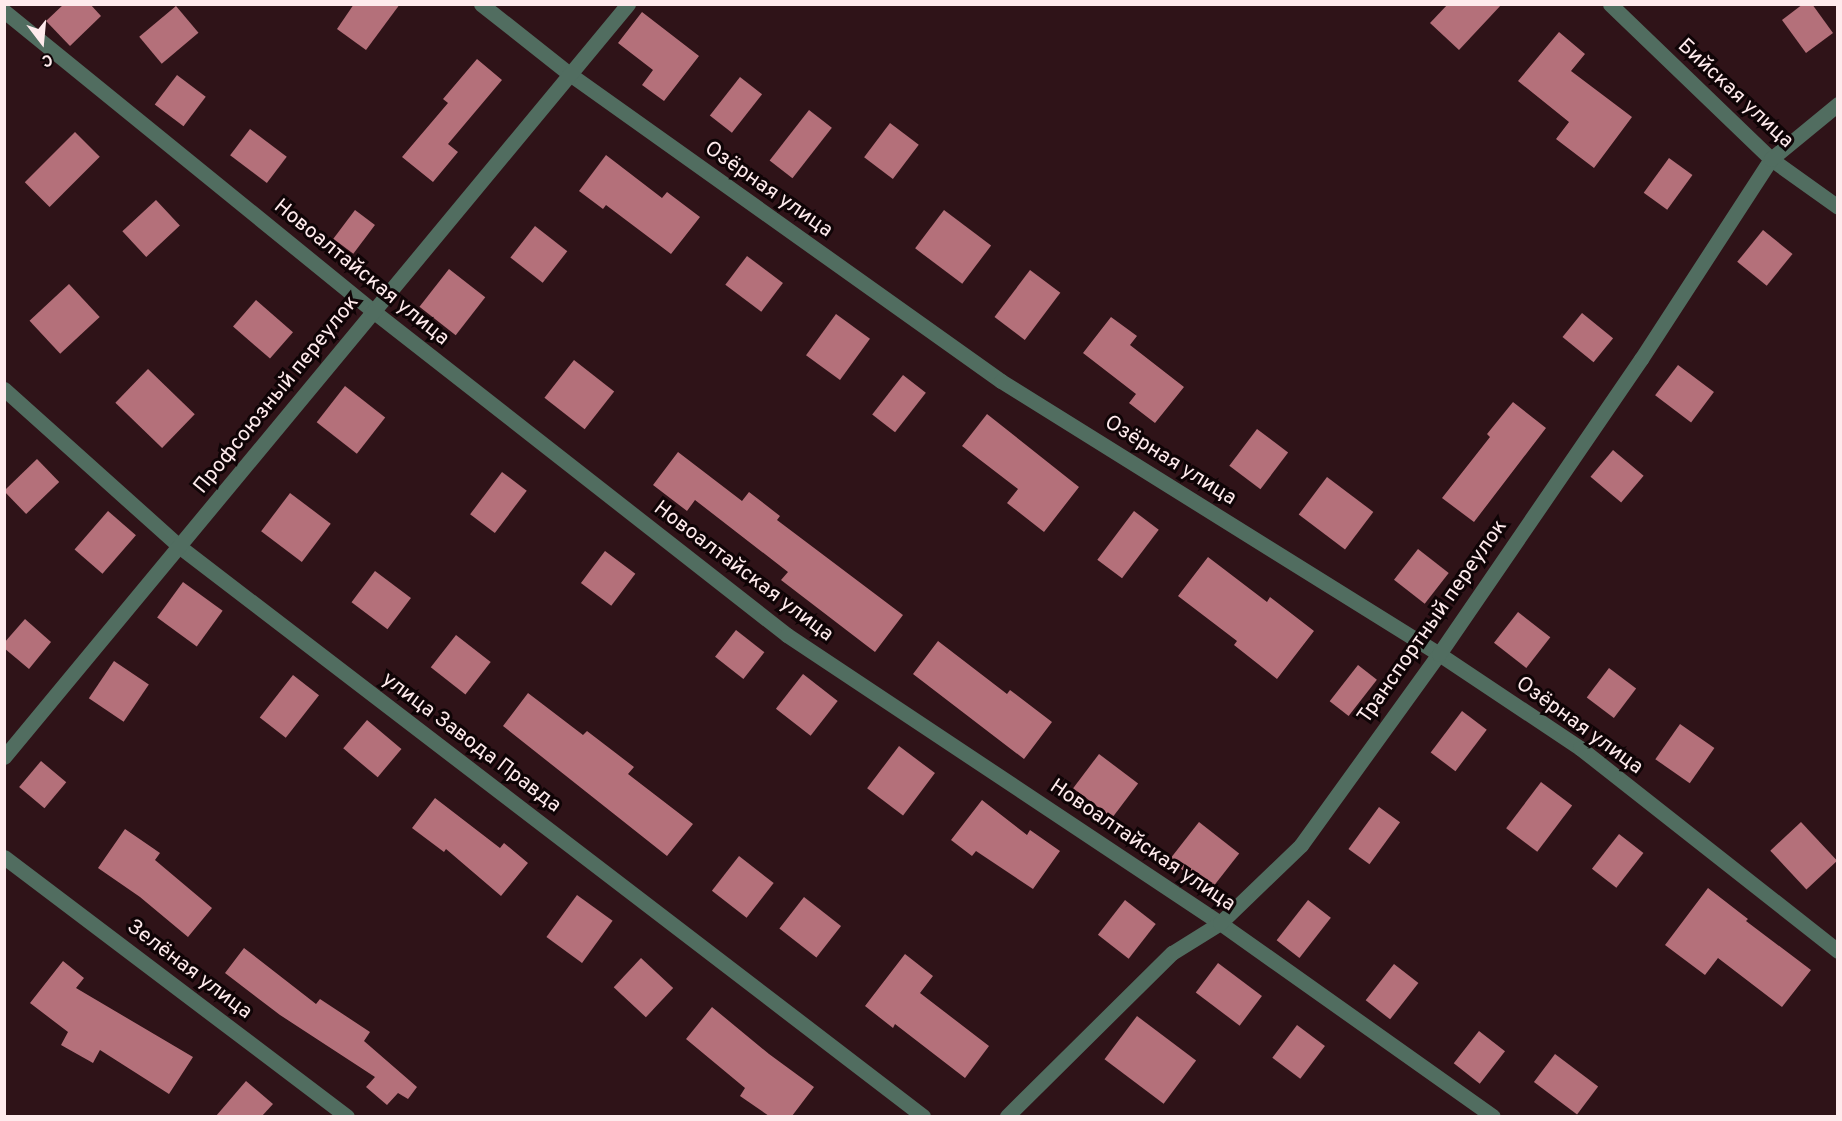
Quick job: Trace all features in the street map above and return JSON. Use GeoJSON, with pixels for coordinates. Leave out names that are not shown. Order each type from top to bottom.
{"type":"FeatureCollection","features":[{"type":"Feature","properties":{"kind":"street","name":"Озёрная улица"},"geometry":{"type":"LineString","coordinates":[[481,4],[571,75],[1001,381],[1439,654],[1580,748],[1838,951]]}},
{"type":"Feature","properties":{"kind":"street","name":"Профсоюзный переулок"},"geometry":{"type":"LineString","coordinates":[[4,757],[628,4]]}},
{"type":"Feature","properties":{"kind":"street","name":"Бийская улица"},"geometry":{"type":"LineString","coordinates":[[1610,4],[1771,159],[1838,207]]}},
{"type":"Feature","properties":{"kind":"street","name":"Новоалтайская улица"},"geometry":{"type":"LineString","coordinates":[[4,11],[373,311],[787,635],[1220,923],[1493,1116]]}},
{"type":"Feature","properties":{"kind":"street","name":"Транспортный переулок"},"geometry":{"type":"LineString","coordinates":[[1007,1116],[1172,953],[1220,923],[1301,845],[1439,654],[1641,359],[1771,159],[1838,104]]}},
{"type":"Feature","properties":{"kind":"street","name":"улица Завода Правда"},"geometry":{"type":"LineString","coordinates":[[4,389],[180,547],[923,1116]]}},
{"type":"Feature","properties":{"kind":"street","name":"Зелёная улица"},"geometry":{"type":"LineString","coordinates":[[4,856],[347,1116]]}},
{"type":"Feature","properties":{"kind":"building"},"geometry":{"type":"Polygon","coordinates":[[[64,4],[90,4],[101,16],[70,46],[46,21],[64,4]]]}},
{"type":"Feature","properties":{"kind":"building"},"geometry":{"type":"Polygon","coordinates":[[[354,4],[400,4],[366,50],[337,29],[354,4]]]}},
{"type":"Feature","properties":{"kind":"building"},"geometry":{"type":"Polygon","coordinates":[[[1448,4],[1502,4],[1459,50],[1430,23],[1448,4]]]}},
{"type":"Feature","properties":{"kind":"building"},"geometry":{"type":"Polygon","coordinates":[[[1803,4],[1812,4],[1833,33],[1806,53],[1782,20],[1803,4]]]}},
{"type":"Feature","properties":{"kind":"building"},"geometry":{"type":"Polygon","coordinates":[[[176,6],[198,33],[162,64],[139,37],[176,6]]]}},
{"type":"Feature","properties":{"kind":"building"},"geometry":{"type":"Polygon","coordinates":[[[642,12],[699,56],[664,101],[642,85],[653,70],[618,43],[642,12]]]}},
{"type":"Feature","properties":{"kind":"building"},"geometry":{"type":"Polygon","coordinates":[[[1559,32],[1585,54],[1571,71],[1632,117],[1594,168],[1556,139],[1569,122],[1518,81],[1559,32]]]}},
{"type":"Feature","properties":{"kind":"building"},"geometry":{"type":"Polygon","coordinates":[[[477,59],[502,80],[448,144],[458,152],[433,182],[402,157],[448,103],[443,99],[477,59]]]}},
{"type":"Feature","properties":{"kind":"building"},"geometry":{"type":"Polygon","coordinates":[[[177,75],[206,97],[183,126],[155,105],[177,75]]]}},
{"type":"Feature","properties":{"kind":"building"},"geometry":{"type":"Polygon","coordinates":[[[740,77],[762,94],[732,133],[710,116],[740,77]]]}},
{"type":"Feature","properties":{"kind":"building"},"geometry":{"type":"Polygon","coordinates":[[[809,110],[832,128],[792,178],[770,160],[809,110]]]}},
{"type":"Feature","properties":{"kind":"building"},"geometry":{"type":"Polygon","coordinates":[[[890,123],[919,145],[893,179],[864,157],[890,123]]]}},
{"type":"Feature","properties":{"kind":"building"},"geometry":{"type":"Polygon","coordinates":[[[250,129],[287,157],[267,183],[230,155],[250,129]]]}},
{"type":"Feature","properties":{"kind":"building"},"geometry":{"type":"Polygon","coordinates":[[[75,132],[100,157],[50,207],[25,182],[75,132]]]}},
{"type":"Feature","properties":{"kind":"building"},"geometry":{"type":"Polygon","coordinates":[[[606,155],[662,198],[667,192],[700,217],[671,254],[606,205],[603,209],[579,191],[606,155]]]}},
{"type":"Feature","properties":{"kind":"building"},"geometry":{"type":"Polygon","coordinates":[[[1669,158],[1692,175],[1667,210],[1644,193],[1669,158]]]}},
{"type":"Feature","properties":{"kind":"building"},"geometry":{"type":"Polygon","coordinates":[[[156,200],[180,226],[146,257],[122,231],[156,200]]]}},
{"type":"Feature","properties":{"kind":"building"},"geometry":{"type":"Polygon","coordinates":[[[355,210],[375,225],[353,254],[333,239],[355,210]]]}},
{"type":"Feature","properties":{"kind":"building"},"geometry":{"type":"Polygon","coordinates":[[[944,210],[991,246],[962,284],[915,248],[944,210]]]}},
{"type":"Feature","properties":{"kind":"building"},"geometry":{"type":"Polygon","coordinates":[[[535,226],[567,251],[543,283],[510,258],[535,226]]]}},
{"type":"Feature","properties":{"kind":"building"},"geometry":{"type":"Polygon","coordinates":[[[1763,230],[1793,254],[1767,286],[1737,262],[1763,230]]]}},
{"type":"Feature","properties":{"kind":"building"},"geometry":{"type":"Polygon","coordinates":[[[747,256],[783,283],[761,312],[725,285],[747,256]]]}},
{"type":"Feature","properties":{"kind":"building"},"geometry":{"type":"Polygon","coordinates":[[[449,269],[485,297],[456,335],[419,307],[449,269]]]}},
{"type":"Feature","properties":{"kind":"building"},"geometry":{"type":"Polygon","coordinates":[[[1030,270],[1060,293],[1025,340],[994,317],[1030,270]]]}},
{"type":"Feature","properties":{"kind":"building"},"geometry":{"type":"Polygon","coordinates":[[[69,284],[100,317],[60,354],[30,321],[69,284]]]}},
{"type":"Feature","properties":{"kind":"building"},"geometry":{"type":"Polygon","coordinates":[[[256,300],[293,332],[270,359],[233,326],[256,300]]]}},
{"type":"Feature","properties":{"kind":"building"},"geometry":{"type":"Polygon","coordinates":[[[1582,313],[1613,338],[1594,362],[1562,337],[1582,313]]]}},
{"type":"Feature","properties":{"kind":"building"},"geometry":{"type":"Polygon","coordinates":[[[836,314],[870,339],[840,380],[806,355],[836,314]]]}},
{"type":"Feature","properties":{"kind":"building"},"geometry":{"type":"Polygon","coordinates":[[[1111,317],[1137,336],[1130,345],[1184,387],[1155,423],[1129,403],[1136,394],[1083,353],[1111,317]]]}},
{"type":"Feature","properties":{"kind":"building"},"geometry":{"type":"Polygon","coordinates":[[[574,360],[614,391],[585,429],[544,398],[574,360]]]}},
{"type":"Feature","properties":{"kind":"building"},"geometry":{"type":"Polygon","coordinates":[[[1678,365],[1714,392],[1691,422],[1655,395],[1678,365]]]}},
{"type":"Feature","properties":{"kind":"building"},"geometry":{"type":"Polygon","coordinates":[[[148,369],[195,414],[162,448],[115,403],[148,369]]]}},
{"type":"Feature","properties":{"kind":"building"},"geometry":{"type":"Polygon","coordinates":[[[903,375],[926,393],[895,432],[872,414],[903,375]]]}},
{"type":"Feature","properties":{"kind":"building"},"geometry":{"type":"Polygon","coordinates":[[[345,386],[385,417],[357,454],[317,422],[345,386]]]}},
{"type":"Feature","properties":{"kind":"building"},"geometry":{"type":"Polygon","coordinates":[[[1513,402],[1546,428],[1474,522],[1442,498],[1490,437],[1487,434],[1513,402]]]}},
{"type":"Feature","properties":{"kind":"building"},"geometry":{"type":"Polygon","coordinates":[[[987,414],[1079,487],[1044,532],[1007,503],[1018,489],[962,446],[987,414]]]}},
{"type":"Feature","properties":{"kind":"building"},"geometry":{"type":"Polygon","coordinates":[[[1257,429],[1288,452],[1260,489],[1229,466],[1257,429]]]}},
{"type":"Feature","properties":{"kind":"building"},"geometry":{"type":"Polygon","coordinates":[[[1613,450],[1644,476],[1621,503],[1591,477],[1613,450]]]}},
{"type":"Feature","properties":{"kind":"building"},"geometry":{"type":"Polygon","coordinates":[[[678,452],[742,501],[749,492],[780,516],[777,520],[903,615],[875,652],[781,580],[788,572],[695,500],[687,511],[653,485],[678,452]]]}},
{"type":"Feature","properties":{"kind":"building"},"geometry":{"type":"Polygon","coordinates":[[[37,459],[59,482],[26,514],[4,491],[37,459]]]}},
{"type":"Feature","properties":{"kind":"building"},"geometry":{"type":"Polygon","coordinates":[[[502,472],[527,491],[495,533],[470,514],[502,472]]]}},
{"type":"Feature","properties":{"kind":"building"},"geometry":{"type":"Polygon","coordinates":[[[1327,477],[1373,512],[1345,549],[1299,515],[1327,477]]]}},
{"type":"Feature","properties":{"kind":"building"},"geometry":{"type":"Polygon","coordinates":[[[290,493],[331,524],[302,562],[261,531],[290,493]]]}},
{"type":"Feature","properties":{"kind":"building"},"geometry":{"type":"Polygon","coordinates":[[[108,511],[136,535],[102,574],[75,549],[108,511]]]}},
{"type":"Feature","properties":{"kind":"building"},"geometry":{"type":"Polygon","coordinates":[[[1134,511],[1159,530],[1122,578],[1097,560],[1134,511]]]}},
{"type":"Feature","properties":{"kind":"building"},"geometry":{"type":"Polygon","coordinates":[[[1418,549],[1449,573],[1425,604],[1394,580],[1418,549]]]}},
{"type":"Feature","properties":{"kind":"building"},"geometry":{"type":"Polygon","coordinates":[[[605,551],[635,574],[611,606],[581,583],[605,551]]]}},
{"type":"Feature","properties":{"kind":"building"},"geometry":{"type":"Polygon","coordinates":[[[1208,557],[1267,602],[1270,597],[1314,631],[1277,679],[1234,645],[1237,641],[1178,596],[1208,557]]]}},
{"type":"Feature","properties":{"kind":"building"},"geometry":{"type":"Polygon","coordinates":[[[375,571],[411,598],[387,629],[352,602],[375,571]]]}},
{"type":"Feature","properties":{"kind":"building"},"geometry":{"type":"Polygon","coordinates":[[[183,582],[223,611],[197,646],[157,618],[183,582]]]}},
{"type":"Feature","properties":{"kind":"building"},"geometry":{"type":"Polygon","coordinates":[[[1518,612],[1550,637],[1526,668],[1494,643],[1518,612]]]}},
{"type":"Feature","properties":{"kind":"building"},"geometry":{"type":"Polygon","coordinates":[[[25,619],[51,642],[29,669],[4,648],[4,643],[25,619]]]}},
{"type":"Feature","properties":{"kind":"building"},"geometry":{"type":"Polygon","coordinates":[[[736,630],[764,652],[743,679],[715,657],[736,630]]]}},
{"type":"Feature","properties":{"kind":"building"},"geometry":{"type":"Polygon","coordinates":[[[456,635],[491,662],[465,694],[431,667],[456,635]]]}},
{"type":"Feature","properties":{"kind":"building"},"geometry":{"type":"Polygon","coordinates":[[[938,641],[1007,694],[1010,690],[1052,722],[1024,759],[913,674],[938,641]]]}},
{"type":"Feature","properties":{"kind":"building"},"geometry":{"type":"Polygon","coordinates":[[[114,661],[149,684],[124,722],[89,698],[114,661]]]}},
{"type":"Feature","properties":{"kind":"building"},"geometry":{"type":"Polygon","coordinates":[[[1358,665],[1377,680],[1349,716],[1330,701],[1358,665]]]}},
{"type":"Feature","properties":{"kind":"building"},"geometry":{"type":"Polygon","coordinates":[[[1609,668],[1636,688],[1614,718],[1587,698],[1609,668]]]}},
{"type":"Feature","properties":{"kind":"building"},"geometry":{"type":"Polygon","coordinates":[[[803,674],[838,701],[811,736],[776,709],[803,674]]]}},
{"type":"Feature","properties":{"kind":"building"},"geometry":{"type":"Polygon","coordinates":[[[293,675],[319,695],[286,738],[260,718],[293,675]]]}},
{"type":"Feature","properties":{"kind":"building"},"geometry":{"type":"Polygon","coordinates":[[[528,693],[583,735],[587,731],[634,767],[628,774],[693,824],[667,856],[503,726],[528,693]]]}},
{"type":"Feature","properties":{"kind":"building"},"geometry":{"type":"Polygon","coordinates":[[[1462,711],[1487,730],[1455,771],[1431,753],[1462,711]]]}},
{"type":"Feature","properties":{"kind":"building"},"geometry":{"type":"Polygon","coordinates":[[[367,720],[401,749],[378,777],[343,748],[367,720]]]}},
{"type":"Feature","properties":{"kind":"building"},"geometry":{"type":"Polygon","coordinates":[[[1680,724],[1714,748],[1690,783],[1655,759],[1680,724]]]}},
{"type":"Feature","properties":{"kind":"building"},"geometry":{"type":"Polygon","coordinates":[[[899,746],[935,773],[903,815],[867,788],[899,746]]]}},
{"type":"Feature","properties":{"kind":"building"},"geometry":{"type":"Polygon","coordinates":[[[1099,754],[1138,783],[1112,818],[1073,788],[1099,754]]]}},
{"type":"Feature","properties":{"kind":"building"},"geometry":{"type":"Polygon","coordinates":[[[41,761],[66,782],[44,808],[19,787],[41,761]]]}},
{"type":"Feature","properties":{"kind":"building"},"geometry":{"type":"Polygon","coordinates":[[[1541,782],[1572,805],[1537,852],[1506,828],[1541,782]]]}},
{"type":"Feature","properties":{"kind":"building"},"geometry":{"type":"Polygon","coordinates":[[[435,798],[500,848],[504,843],[528,863],[501,896],[446,849],[444,852],[412,828],[435,798]]]}},
{"type":"Feature","properties":{"kind":"building"},"geometry":{"type":"Polygon","coordinates":[[[982,800],[1027,835],[1030,830],[1060,851],[1033,889],[976,851],[972,856],[951,840],[982,800]]]}},
{"type":"Feature","properties":{"kind":"building"},"geometry":{"type":"Polygon","coordinates":[[[1379,807],[1400,822],[1369,864],[1348,849],[1379,807]]]}},
{"type":"Feature","properties":{"kind":"building"},"geometry":{"type":"Polygon","coordinates":[[[1199,822],[1239,853],[1210,891],[1169,860],[1199,822]]]}},
{"type":"Feature","properties":{"kind":"building"},"geometry":{"type":"Polygon","coordinates":[[[1801,822],[1837,861],[1806,889],[1770,851],[1801,822]]]}},
{"type":"Feature","properties":{"kind":"building"},"geometry":{"type":"Polygon","coordinates":[[[125,829],[160,853],[155,860],[212,908],[188,937],[140,897],[98,868],[125,829]]]}},
{"type":"Feature","properties":{"kind":"building"},"geometry":{"type":"Polygon","coordinates":[[[1619,834],[1643,853],[1616,888],[1592,869],[1619,834]]]}},
{"type":"Feature","properties":{"kind":"building"},"geometry":{"type":"Polygon","coordinates":[[[739,856],[774,883],[747,918],[712,891],[739,856]]]}},
{"type":"Feature","properties":{"kind":"building"},"geometry":{"type":"Polygon","coordinates":[[[1708,888],[1748,919],[1746,921],[1811,970],[1782,1007],[1718,958],[1705,975],[1665,945],[1708,888]]]}},
{"type":"Feature","properties":{"kind":"building"},"geometry":{"type":"Polygon","coordinates":[[[577,895],[613,921],[582,963],[546,937],[577,895]]]}},
{"type":"Feature","properties":{"kind":"building"},"geometry":{"type":"Polygon","coordinates":[[[804,897],[841,926],[816,957],[779,929],[804,897]]]}},
{"type":"Feature","properties":{"kind":"building"},"geometry":{"type":"Polygon","coordinates":[[[1125,900],[1156,924],[1129,959],[1098,935],[1125,900]]]}},
{"type":"Feature","properties":{"kind":"building"},"geometry":{"type":"Polygon","coordinates":[[[1308,900],[1331,918],[1299,958],[1277,940],[1308,900]]]}},
{"type":"Feature","properties":{"kind":"building"},"geometry":{"type":"Polygon","coordinates":[[[244,948],[316,1004],[320,999],[370,1032],[364,1041],[417,1087],[408,1099],[398,1093],[387,1105],[366,1087],[375,1077],[280,1015],[225,973],[244,948]]]}},
{"type":"Feature","properties":{"kind":"building"},"geometry":{"type":"Polygon","coordinates":[[[905,954],[933,976],[920,993],[989,1046],[965,1078],[895,1024],[893,1028],[865,1006],[905,954]]]}},
{"type":"Feature","properties":{"kind":"building"},"geometry":{"type":"Polygon","coordinates":[[[641,958],[673,988],[646,1017],[614,987],[641,958]]]}},
{"type":"Feature","properties":{"kind":"building"},"geometry":{"type":"Polygon","coordinates":[[[63,961],[84,978],[76,988],[193,1057],[169,1094],[100,1050],[93,1063],[61,1045],[68,1032],[30,1003],[63,961]]]}},
{"type":"Feature","properties":{"kind":"building"},"geometry":{"type":"Polygon","coordinates":[[[1218,963],[1262,996],[1240,1026],[1196,993],[1218,963]]]}},
{"type":"Feature","properties":{"kind":"building"},"geometry":{"type":"Polygon","coordinates":[[[1394,964],[1418,983],[1390,1019],[1366,1000],[1394,964]]]}},
{"type":"Feature","properties":{"kind":"building"},"geometry":{"type":"Polygon","coordinates":[[[712,1007],[769,1054],[814,1087],[792,1116],[769,1116],[740,1096],[745,1088],[686,1039],[712,1007]]]}},
{"type":"Feature","properties":{"kind":"building"},"geometry":{"type":"Polygon","coordinates":[[[1137,1016],[1196,1061],[1164,1104],[1105,1059],[1137,1016]]]}},
{"type":"Feature","properties":{"kind":"building"},"geometry":{"type":"Polygon","coordinates":[[[1297,1025],[1325,1046],[1300,1079],[1272,1058],[1297,1025]]]}},
{"type":"Feature","properties":{"kind":"building"},"geometry":{"type":"Polygon","coordinates":[[[1479,1031],[1505,1051],[1480,1084],[1454,1063],[1479,1031]]]}},
{"type":"Feature","properties":{"kind":"building"},"geometry":{"type":"Polygon","coordinates":[[[1555,1054],[1598,1086],[1577,1114],[1534,1082],[1555,1054]]]}},
{"type":"Feature","properties":{"kind":"building"},"geometry":{"type":"Polygon","coordinates":[[[246,1081],[273,1104],[262,1116],[216,1116],[246,1081]]]}}]}
